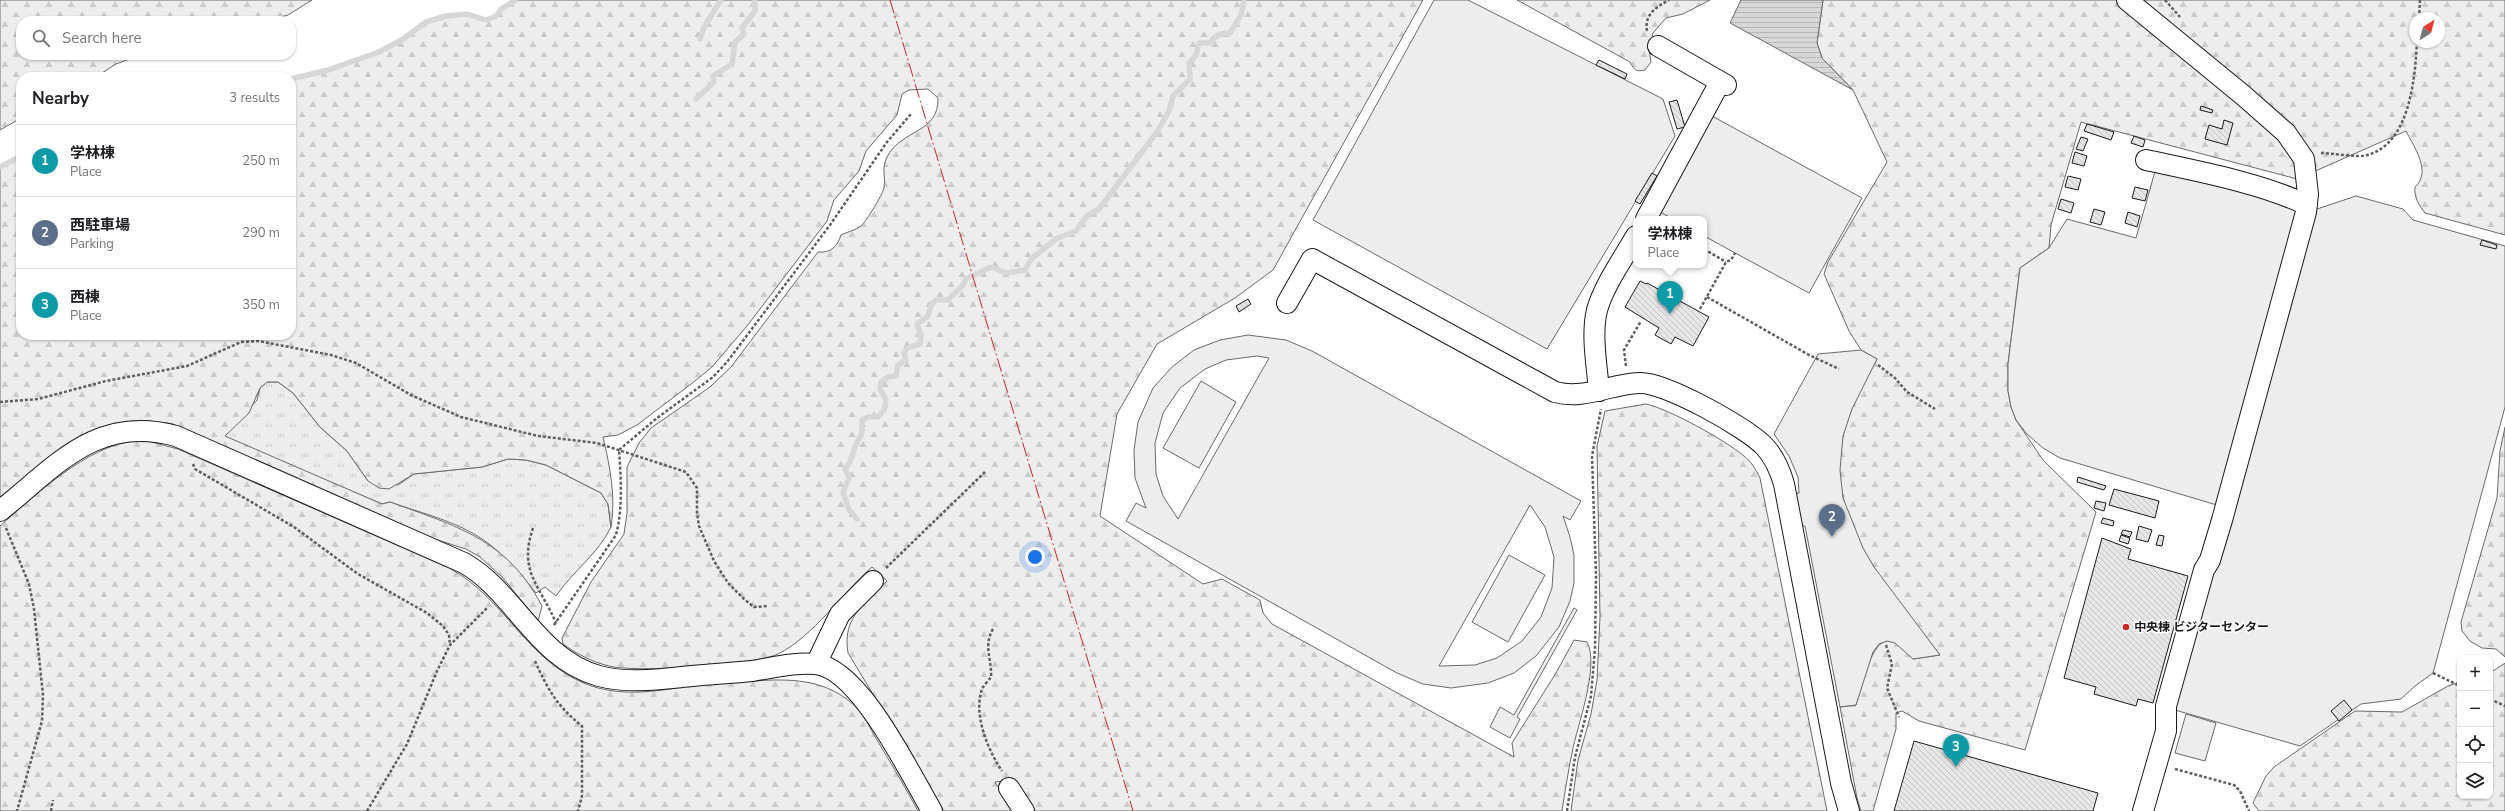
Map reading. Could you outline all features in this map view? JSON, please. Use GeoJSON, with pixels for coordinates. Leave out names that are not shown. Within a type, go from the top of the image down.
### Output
{"type":"FeatureCollection","features":[{"type":"Feature","properties":{"kind":"lane"},"geometry":{"type":"LineString","coordinates":[[2127,0],[2264,113],[2286,133],[2304,159],[2308,205],[2224,512],[2210,560],[2204,570],[2166,706],[2166,731],[2142,811]]}},
{"type":"Feature","properties":{"kind":"lane"},"geometry":{"type":"LineString","coordinates":[[1648,216],[1723,83],[1658,46]]}},
{"type":"Feature","properties":{"kind":"lane"},"geometry":{"type":"LineString","coordinates":[[2146,160],[2220,176],[2292,198],[2308,205]]}},
{"type":"Feature","properties":{"kind":"lane"},"geometry":{"type":"LineString","coordinates":[[1600,404],[1596,331],[1597,311],[1633,242]]}},
{"type":"Feature","properties":{"kind":"lane"},"geometry":{"type":"LineString","coordinates":[[1287,303],[1312,259],[1546,388],[1600,404],[1639,382],[1670,390],[1751,436],[1764,446],[1775,462],[1784,484],[1841,783],[1849,811]]}},
{"type":"Feature","properties":{"kind":"lane"},"geometry":{"type":"LineString","coordinates":[[2,518],[78,449],[101,437],[119,431],[140,430],[176,436],[196,447],[464,562],[489,581],[541,640],[559,656],[581,669],[599,676],[644,680],[816,664],[833,670],[861,695],[932,811]]}},
{"type":"Feature","properties":{"kind":"lane"},"geometry":{"type":"LineString","coordinates":[[816,664],[840,614],[873,581]]}},
{"type":"Feature","properties":{"kind":"lane"},"geometry":{"type":"LineString","coordinates":[[1009,788],[1024,811]]}},
{"type":"Feature","properties":{"kind":"path"},"geometry":{"type":"LineString","coordinates":[[1658,46],[1647,32],[1646,24],[1653,10],[1669,0]]}},
{"type":"Feature","properties":{"kind":"path"},"geometry":{"type":"LineString","coordinates":[[2419,12],[2420,0]]}},
{"type":"Feature","properties":{"kind":"path"},"geometry":{"type":"LineString","coordinates":[[2304,159],[2318,153],[2366,156],[2382,149],[2400,127],[2412,96],[2416,48]]}},
{"type":"Feature","properties":{"kind":"path"},"geometry":{"type":"LineString","coordinates":[[619,450],[657,418],[713,377],[727,362],[830,225],[891,138],[911,114]]}},
{"type":"Feature","properties":{"kind":"path"},"geometry":{"type":"LineString","coordinates":[[1707,251],[1726,262]]}},
{"type":"Feature","properties":{"kind":"path"},"geometry":{"type":"LineString","coordinates":[[1700,309],[1726,262],[1731,260],[1735,253]]}},
{"type":"Feature","properties":{"kind":"path"},"geometry":{"type":"LineString","coordinates":[[1707,297],[1809,355],[1839,369]]}},
{"type":"Feature","properties":{"kind":"path"},"geometry":{"type":"LineString","coordinates":[[1626,363],[1624,350],[1641,321]]}},
{"type":"Feature","properties":{"kind":"path"},"geometry":{"type":"LineString","coordinates":[[0,402],[38,398],[106,381],[187,366],[241,342],[258,341],[331,355],[356,363],[410,395],[461,417],[538,436],[597,443],[677,468],[692,477],[697,488],[696,513],[699,526],[714,561],[728,583],[744,600],[754,607],[768,606]]}},
{"type":"Feature","properties":{"kind":"path"},"geometry":{"type":"LineString","coordinates":[[1878,365],[1895,378],[1908,392],[1935,409]]}},
{"type":"Feature","properties":{"kind":"path"},"geometry":{"type":"LineString","coordinates":[[1567,811],[1575,757],[1590,696],[1595,656],[1596,575],[1592,456],[1600,404]]}},
{"type":"Feature","properties":{"kind":"path"},"geometry":{"type":"LineString","coordinates":[[196,447],[191,461],[195,469],[294,527],[358,574],[427,613],[449,634],[450,645]]}},
{"type":"Feature","properties":{"kind":"path"},"geometry":{"type":"LineString","coordinates":[[578,811],[582,796],[582,726],[557,704],[546,686],[530,648],[541,640],[556,623],[616,535],[619,523],[621,474],[619,450]]}},
{"type":"Feature","properties":{"kind":"path"},"geometry":{"type":"LineString","coordinates":[[873,581],[985,472]]}},
{"type":"Feature","properties":{"kind":"path"},"geometry":{"type":"LineString","coordinates":[[2,518],[29,584],[34,609],[43,695],[42,721],[17,811]]}},
{"type":"Feature","properties":{"kind":"path"},"geometry":{"type":"LineString","coordinates":[[533,528],[527,544],[529,571],[556,623]]}},
{"type":"Feature","properties":{"kind":"path"},"geometry":{"type":"LineString","coordinates":[[367,811],[407,744],[436,671],[450,645],[490,606]]}},
{"type":"Feature","properties":{"kind":"path"},"geometry":{"type":"LineString","coordinates":[[993,629],[988,636],[987,646],[991,676],[982,688],[982,725],[993,758],[1009,788]]}},
{"type":"Feature","properties":{"kind":"path"},"geometry":{"type":"LineString","coordinates":[[1886,645],[1892,664],[1887,688],[1898,717]]}},
{"type":"Feature","properties":{"kind":"path"},"geometry":{"type":"LineString","coordinates":[[2433,673],[2457,685]]}},
{"type":"Feature","properties":{"kind":"path"},"geometry":{"type":"LineString","coordinates":[[2493,700],[2505,706]]}},
{"type":"Feature","properties":{"kind":"path"},"geometry":{"type":"LineString","coordinates":[[2156,763],[2234,785],[2249,811]]}},
{"type":"Feature","properties":{"kind":"path"},"geometry":{"type":"LineString","coordinates":[[51,811],[53,800]]}},
{"type":"Feature","properties":{"kind":"green space"},"geometry":{"type":"Polygon","coordinates":[[[0,0],[312,0],[284,16],[16,16],[16,60],[127,60],[116,64],[104,72],[16,72],[16,121],[0,130],[0,0]]]}},
{"type":"Feature","properties":{"kind":"green space"},"geometry":{"type":"Polygon","coordinates":[[[516,0],[1423,0],[1273,270],[1235,298],[1157,344],[1117,414],[1100,516],[1203,584],[1222,579],[1260,600],[1263,613],[1272,624],[1514,757],[1512,743],[1556,673],[1574,640],[1587,642],[1591,666],[1589,681],[1572,753],[1562,811],[1035,811],[1015,780],[995,782],[1013,811],[944,811],[848,653],[848,630],[852,621],[863,605],[887,581],[872,567],[804,636],[778,654],[765,658],[745,662],[694,667],[643,669],[622,668],[609,666],[591,660],[563,644],[562,638],[591,582],[624,534],[627,513],[627,467],[639,443],[651,428],[710,387],[731,367],[818,252],[830,250],[838,243],[841,235],[857,229],[863,224],[874,208],[883,190],[884,165],[887,157],[893,148],[901,141],[926,125],[937,110],[938,98],[928,89],[909,90],[902,94],[897,115],[866,151],[859,171],[834,200],[827,221],[747,326],[712,367],[637,425],[618,435],[603,437],[613,493],[611,527],[608,504],[601,493],[546,465],[526,460],[508,459],[482,467],[414,474],[389,489],[379,488],[368,481],[347,451],[320,427],[293,393],[278,382],[267,382],[260,388],[249,413],[225,436],[382,504],[390,502],[437,519],[478,538],[496,550],[513,565],[528,583],[542,606],[538,621],[503,578],[480,557],[466,549],[428,537],[173,424],[144,421],[120,423],[98,429],[78,438],[59,450],[0,497],[0,167],[16,159],[16,340],[296,340],[296,78],[328,70],[379,52],[403,39],[426,22],[446,16],[467,14],[486,20],[496,16],[501,9],[516,0]]]}},
{"type":"Feature","properties":{"kind":"green space"},"geometry":{"type":"Polygon","coordinates":[[[1517,0],[1710,0],[1683,14],[1666,18],[1653,33],[1649,49],[1651,62],[1645,70],[1639,71],[1634,69],[1630,62],[1517,0]]]}},
{"type":"Feature","properties":{"kind":"green space"},"geometry":{"type":"Polygon","coordinates":[[[1823,0],[2118,0],[2290,147],[2301,180],[2081,122],[2051,225],[2049,248],[2020,268],[2008,364],[2008,391],[2011,407],[2016,420],[2043,460],[2096,512],[2025,750],[1919,721],[1902,711],[1896,713],[1896,729],[1873,811],[1861,811],[1857,798],[1840,707],[1856,705],[1872,655],[1884,642],[1894,642],[1903,648],[1913,659],[1940,655],[1902,607],[1866,554],[1853,527],[1843,498],[1839,467],[1843,436],[1853,406],[1877,359],[1861,350],[1849,331],[1824,274],[1828,262],[1887,162],[1853,90],[1822,58],[1817,43],[1823,0]]]}},
{"type":"Feature","properties":{"kind":"green space"},"geometry":{"type":"Polygon","coordinates":[[[2133,0],[2505,0],[2505,235],[2425,213],[2415,195],[2415,187],[2420,181],[2422,167],[2417,152],[2406,131],[2313,172],[2133,0]]]}},
{"type":"Feature","properties":{"kind":"green space"},"geometry":{"type":"Polygon","coordinates":[[[267,382],[278,382],[293,393],[320,427],[347,451],[368,481],[398,485],[414,474],[482,467],[508,459],[526,460],[546,465],[601,493],[608,504],[611,527],[599,546],[556,596],[545,587],[536,593],[500,553],[474,534],[464,529],[443,520],[390,502],[382,504],[224,437],[257,400],[260,388],[267,382]]]}},
{"type":"Feature","properties":{"kind":"green space"},"geometry":{"type":"Polygon","coordinates":[[[1646,404],[1682,418],[1735,449],[1747,458],[1760,478],[1827,811],[1571,811],[1578,760],[1591,714],[1597,680],[1600,617],[1597,446],[1605,411],[1646,404]]]}},
{"type":"Feature","properties":{"kind":"green space"},"geometry":{"type":"Polygon","coordinates":[[[2505,427],[2505,657],[2496,649],[2482,648],[2470,641],[2462,631],[2461,622],[2497,498],[2500,451],[2505,427]]]}},
{"type":"Feature","properties":{"kind":"green space"},"geometry":{"type":"Polygon","coordinates":[[[134,441],[148,441],[178,449],[449,568],[468,580],[485,595],[547,660],[565,673],[586,684],[611,691],[624,692],[770,680],[800,681],[828,688],[841,695],[854,705],[861,713],[918,811],[0,811],[0,526],[45,487],[80,462],[98,452],[116,445],[134,441]]]}},
{"type":"Feature","properties":{"kind":"green space"},"geometry":{"type":"Polygon","coordinates":[[[2505,663],[2505,811],[2259,811],[2253,803],[2266,776],[2274,767],[2355,711],[2402,712],[2448,686],[2457,683],[2457,799],[2493,799],[2493,671],[2505,663]]]}},
{"type":"Feature","properties":{"kind":"shaded area"},"geometry":{"type":"Polygon","coordinates":[[[1434,0],[1468,0],[1663,99],[1675,136],[1547,349],[1313,220],[1434,0]]]}},
{"type":"Feature","properties":{"kind":"shaded area"},"geometry":{"type":"Polygon","coordinates":[[[1741,0],[1823,0],[1817,43],[1822,58],[1853,90],[1730,23],[1741,0]]]}},
{"type":"Feature","properties":{"kind":"shaded area"},"geometry":{"type":"Polygon","coordinates":[[[1712,116],[1862,198],[1809,293],[1707,238],[1707,216],[1667,216],[1660,212],[1712,116]]]}},
{"type":"Feature","properties":{"kind":"shaded area"},"geometry":{"type":"Polygon","coordinates":[[[2156,168],[2302,209],[2220,506],[2060,458],[2043,448],[2027,434],[2016,420],[2011,407],[2008,391],[2008,364],[2020,268],[2049,248],[2067,219],[2136,238],[2156,168]]]}},
{"type":"Feature","properties":{"kind":"shaded area"},"geometry":{"type":"Polygon","coordinates":[[[2356,196],[2403,209],[2413,220],[2505,246],[2505,407],[2433,673],[2415,686],[2401,699],[2361,704],[2300,746],[2175,710],[2311,211],[2356,196]]]}},
{"type":"Feature","properties":{"kind":"shaded area"},"geometry":{"type":"Polygon","coordinates":[[[1248,335],[1286,340],[1312,351],[1581,501],[1570,520],[1563,516],[1574,555],[1574,583],[1570,601],[1559,627],[1536,656],[1514,673],[1488,683],[1451,688],[1423,684],[1397,673],[1126,521],[1136,503],[1146,508],[1135,478],[1134,450],[1138,422],[1153,388],[1172,367],[1194,350],[1220,340],[1248,335]],[[1257,356],[1226,360],[1205,369],[1180,388],[1163,413],[1155,443],[1156,474],[1163,496],[1178,519],[1269,358],[1257,356]],[[1530,505],[1439,666],[1475,665],[1497,658],[1522,641],[1541,617],[1552,588],[1554,557],[1545,527],[1530,505]]]}},
{"type":"Feature","properties":{"kind":"shaded area"},"geometry":{"type":"Polygon","coordinates":[[[1861,350],[1877,359],[1852,409],[1843,436],[1840,470],[1843,498],[1863,548],[1874,567],[1940,655],[1913,659],[1895,643],[1887,641],[1879,644],[1873,652],[1856,705],[1840,707],[1805,526],[1802,526],[1796,494],[1799,493],[1798,477],[1789,456],[1774,434],[1818,354],[1861,350]]]}},
{"type":"Feature","properties":{"kind":"shaded area"},"geometry":{"type":"Polygon","coordinates":[[[1201,381],[1236,402],[1199,468],[1163,448],[1201,381]]]}},
{"type":"Feature","properties":{"kind":"shaded area"},"geometry":{"type":"Polygon","coordinates":[[[1509,555],[1545,575],[1508,642],[1472,622],[1509,555]]]}},
{"type":"Feature","properties":{"kind":"shaded area"},"geometry":{"type":"Polygon","coordinates":[[[1574,608],[1577,610],[1517,717],[1520,719],[1510,738],[1490,727],[1500,707],[1514,715],[1574,608]]]}},
{"type":"Feature","properties":{"kind":"shaded area"},"geometry":{"type":"Polygon","coordinates":[[[2186,714],[2216,723],[2205,761],[2175,753],[2186,714]]]}},
{"type":"Feature","properties":{"kind":"building"},"geometry":{"type":"Polygon","coordinates":[[[1599,60],[1627,74],[1625,79],[1596,65],[1599,60]]]}},
{"type":"Feature","properties":{"kind":"building"},"geometry":{"type":"Polygon","coordinates":[[[1677,100],[1685,127],[1677,129],[1669,102],[1677,100]]]}},
{"type":"Feature","properties":{"kind":"building"},"geometry":{"type":"Polygon","coordinates":[[[2201,106],[2213,110],[2212,113],[2200,110],[2201,106]]]}},
{"type":"Feature","properties":{"kind":"building"},"geometry":{"type":"Polygon","coordinates":[[[2224,120],[2233,123],[2227,145],[2205,139],[2209,125],[2222,129],[2224,120]]]}},
{"type":"Feature","properties":{"kind":"building"},"geometry":{"type":"Polygon","coordinates":[[[2087,124],[2114,132],[2111,140],[2084,131],[2087,124]]]}},
{"type":"Feature","properties":{"kind":"building"},"geometry":{"type":"Polygon","coordinates":[[[2134,136],[2145,140],[2143,147],[2131,143],[2134,136]]]}},
{"type":"Feature","properties":{"kind":"building"},"geometry":{"type":"Polygon","coordinates":[[[2081,137],[2088,139],[2083,151],[2076,149],[2081,137]]]}},
{"type":"Feature","properties":{"kind":"building"},"geometry":{"type":"Polygon","coordinates":[[[2075,152],[2087,156],[2084,166],[2072,163],[2075,152]]]}},
{"type":"Feature","properties":{"kind":"building"},"geometry":{"type":"Polygon","coordinates":[[[1652,173],[1657,176],[1640,204],[1635,201],[1652,173]]]}},
{"type":"Feature","properties":{"kind":"building"},"geometry":{"type":"Polygon","coordinates":[[[2068,176],[2081,179],[2078,190],[2065,187],[2068,176]]]}},
{"type":"Feature","properties":{"kind":"building"},"geometry":{"type":"Polygon","coordinates":[[[2135,187],[2148,190],[2145,201],[2132,198],[2135,187]]]}},
{"type":"Feature","properties":{"kind":"building"},"geometry":{"type":"Polygon","coordinates":[[[2061,199],[2074,203],[2071,213],[2058,209],[2061,199]]]}},
{"type":"Feature","properties":{"kind":"building"},"geometry":{"type":"Polygon","coordinates":[[[2094,209],[2105,212],[2101,225],[2090,222],[2094,209]]]}},
{"type":"Feature","properties":{"kind":"building"},"geometry":{"type":"Polygon","coordinates":[[[2128,212],[2140,216],[2137,227],[2125,223],[2128,212]]]}},
{"type":"Feature","properties":{"kind":"building"},"geometry":{"type":"Polygon","coordinates":[[[2482,240],[2497,245],[2496,249],[2480,245],[2482,240]]]}},
{"type":"Feature","properties":{"kind":"building"},"geometry":{"type":"Polygon","coordinates":[[[1640,281],[1646,284],[1647,283],[1709,317],[1693,346],[1675,337],[1671,344],[1655,335],[1659,328],[1625,307],[1640,281]]]}},
{"type":"Feature","properties":{"kind":"building"},"geometry":{"type":"Polygon","coordinates":[[[1248,299],[1251,304],[1239,312],[1236,306],[1248,299]]]}},
{"type":"Feature","properties":{"kind":"building"},"geometry":{"type":"Polygon","coordinates":[[[2078,477],[2106,486],[2104,490],[2077,482],[2078,477]]]}},
{"type":"Feature","properties":{"kind":"building"},"geometry":{"type":"Polygon","coordinates":[[[2114,489],[2159,501],[2155,518],[2109,505],[2114,489]]]}},
{"type":"Feature","properties":{"kind":"building"},"geometry":{"type":"Polygon","coordinates":[[[2096,501],[2106,503],[2104,511],[2094,508],[2096,501]]]}},
{"type":"Feature","properties":{"kind":"building"},"geometry":{"type":"Polygon","coordinates":[[[2103,518],[2114,521],[2113,526],[2101,523],[2103,518]]]}},
{"type":"Feature","properties":{"kind":"building"},"geometry":{"type":"Polygon","coordinates":[[[2139,526],[2152,530],[2148,542],[2136,539],[2139,526]]]}},
{"type":"Feature","properties":{"kind":"building"},"geometry":{"type":"Polygon","coordinates":[[[2123,530],[2132,532],[2130,537],[2121,534],[2123,530]]]}},
{"type":"Feature","properties":{"kind":"building"},"geometry":{"type":"Polygon","coordinates":[[[2121,535],[2130,538],[2128,544],[2119,541],[2121,535]]]}},
{"type":"Feature","properties":{"kind":"building"},"geometry":{"type":"Polygon","coordinates":[[[2159,535],[2164,536],[2162,546],[2156,545],[2159,535]]]}},
{"type":"Feature","properties":{"kind":"building","name":"中央棟 ビジターセンター"},"geometry":{"type":"Polygon","coordinates":[[[2102,538],[2131,549],[2128,559],[2188,576],[2153,703],[2138,699],[2136,706],[2094,694],[2096,687],[2064,678],[2102,538]]]}},
{"type":"Feature","properties":{"kind":"building"},"geometry":{"type":"Polygon","coordinates":[[[2344,700],[2352,710],[2339,721],[2331,711],[2344,700]]]}},
{"type":"Feature","properties":{"kind":"building"},"geometry":{"type":"Polygon","coordinates":[[[1914,741],[2098,793],[2093,811],[1894,811],[1914,741]]]}},
{"type":"Feature","properties":{"kind":"waterway"},"geometry":{"type":"LineString","coordinates":[[296,78],[328,70],[379,52],[403,39],[426,22],[446,16],[467,14],[486,20],[496,16],[501,9],[516,0]]}},
{"type":"Feature","properties":{"kind":"waterway"},"geometry":{"type":"LineString","coordinates":[[700,39],[704,27],[721,0]]}},
{"type":"Feature","properties":{"kind":"waterway"},"geometry":{"type":"LineString","coordinates":[[696,99],[714,82],[713,76],[732,64],[735,42],[744,34],[742,28],[755,11],[755,0]]}},
{"type":"Feature","properties":{"kind":"waterway"},"geometry":{"type":"LineString","coordinates":[[857,519],[849,510],[843,492],[849,478],[845,469],[851,461],[855,447],[861,435],[862,420],[868,417],[878,417],[884,410],[886,400],[880,389],[881,382],[888,377],[896,376],[898,365],[906,360],[904,353],[907,348],[920,344],[921,335],[917,324],[928,316],[931,305],[936,300],[948,300],[963,285],[966,279],[991,267],[1007,273],[1025,270],[1031,259],[1056,239],[1076,231],[1087,216],[1099,209],[1157,132],[1169,111],[1173,96],[1190,79],[1189,63],[1196,55],[1199,43],[1210,43],[1218,35],[1230,33],[1241,15],[1244,0]]}},
{"type":"Feature","properties":{"kind":"waterway"},"geometry":{"type":"LineString","coordinates":[[0,167],[16,159]]}},
{"type":"Feature","properties":{"kind":"power"},"geometry":{"type":"LineString","coordinates":[[890,0],[1133,811]]}},
{"type":"Feature","properties":{"kind":"place","name":"学林棟"},"geometry":{"type":"Point","coordinates":[1670,314]}},
{"type":"Feature","properties":{"kind":"place","name":"西駐車場"},"geometry":{"type":"Point","coordinates":[1832,537]}},
{"type":"Feature","properties":{"kind":"place","name":"中央棟 ビジターセンター"},"geometry":{"type":"Point","coordinates":[2126,627]}},
{"type":"Feature","properties":{"kind":"place","name":"西棟"},"geometry":{"type":"Point","coordinates":[1956,767]}}]}
